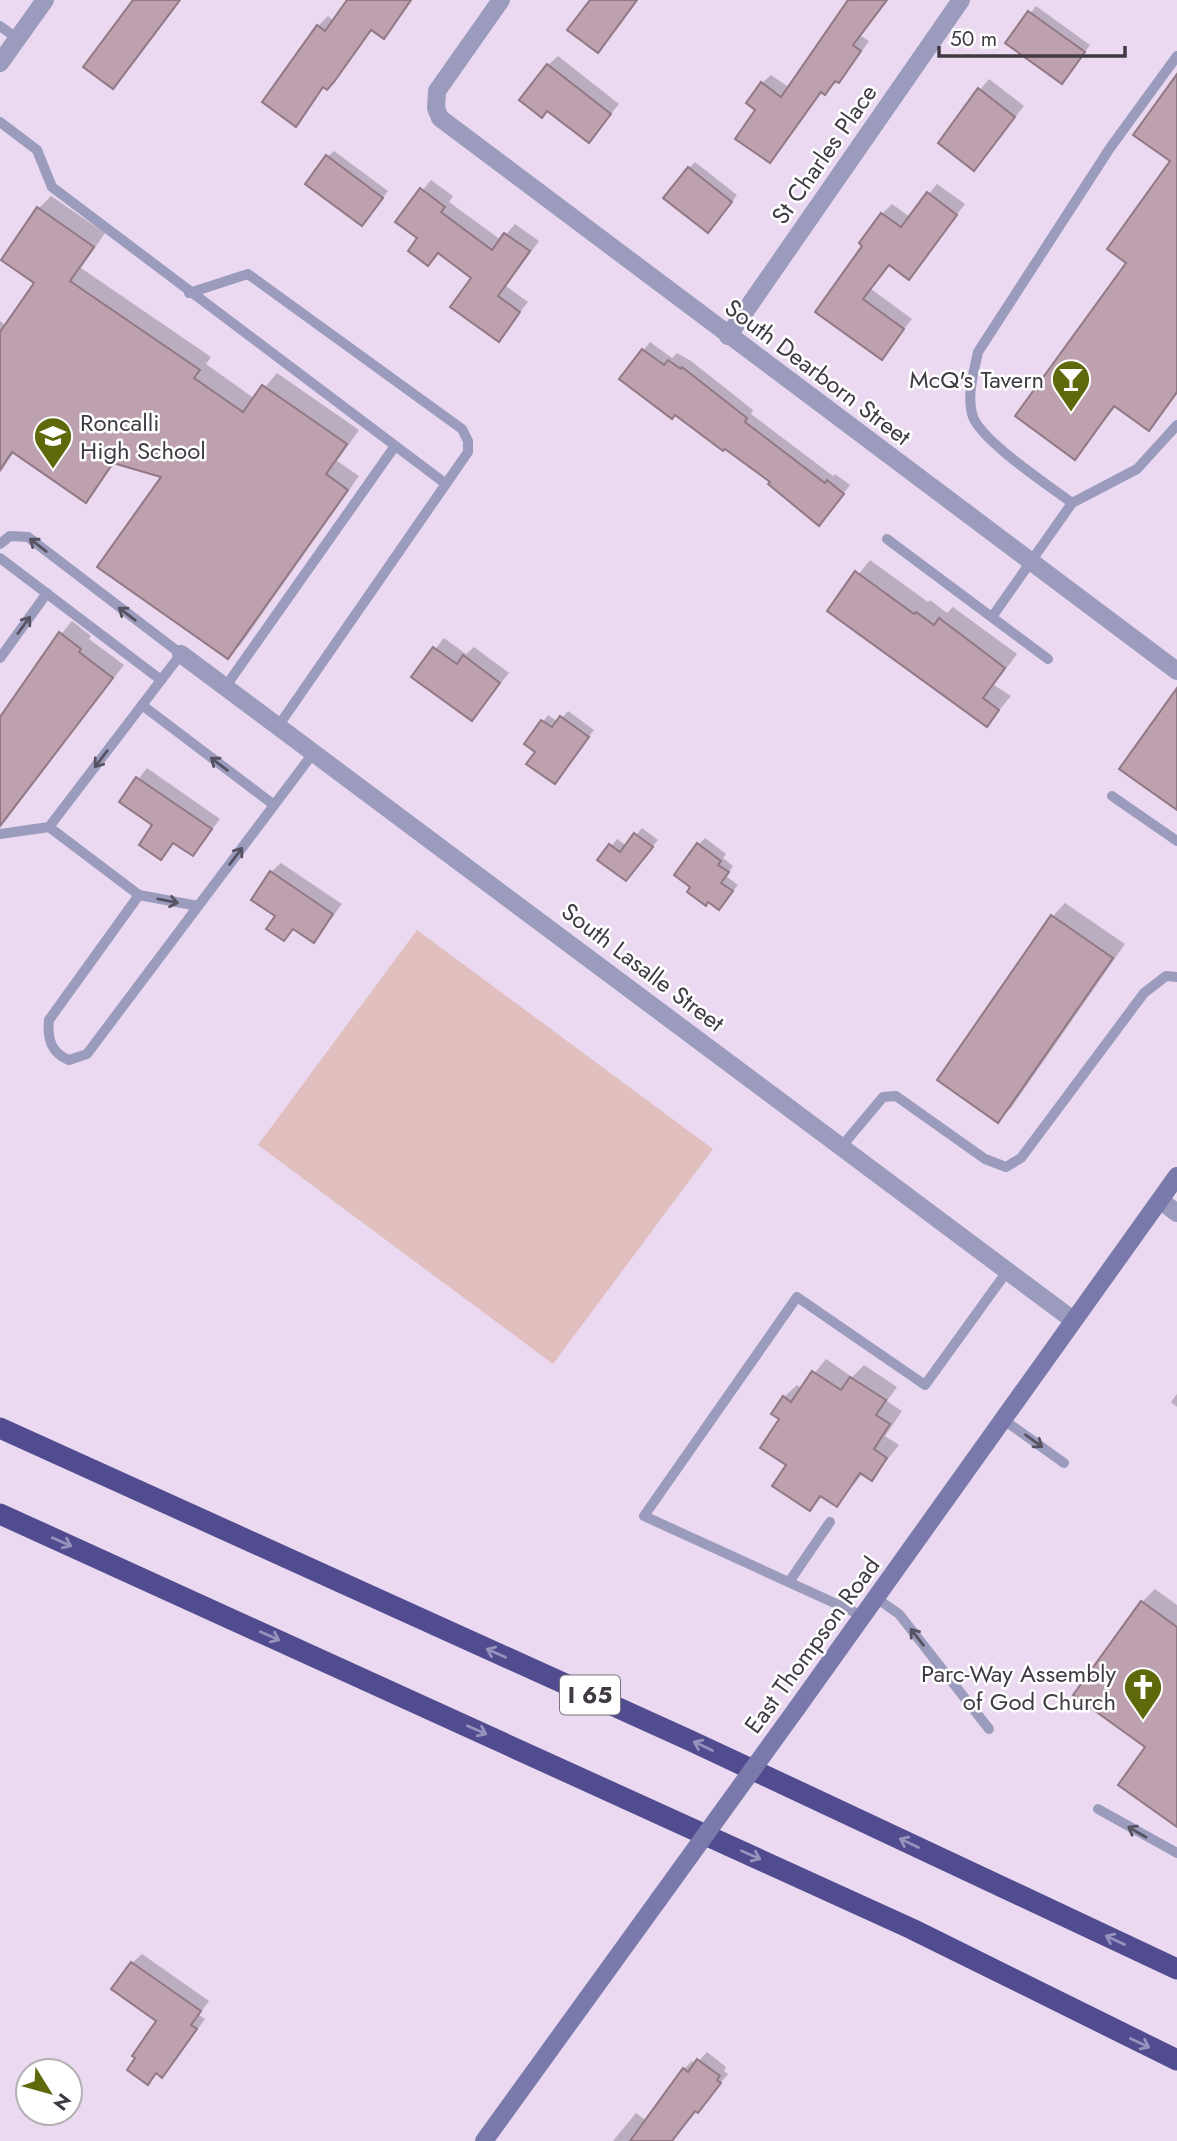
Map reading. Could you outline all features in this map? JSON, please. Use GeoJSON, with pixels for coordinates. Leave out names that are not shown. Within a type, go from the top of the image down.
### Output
{"type":"FeatureCollection","features":[{"type":"Feature","properties":{"kind":"highway","name":"I 65"},"geometry":{"type":"LineString","coordinates":[[0,1428],[689,1740],[1177,1969]]}},
{"type":"Feature","properties":{"kind":"highway"},"geometry":{"type":"LineString","coordinates":[[0,1514],[912,1928],[1177,2060]]}},
{"type":"Feature","properties":{"kind":"main road","name":"East Thompson Road"},"geometry":{"type":"LineString","coordinates":[[484,2141],[1177,1176]]}},
{"type":"Feature","properties":{"kind":"street"},"geometry":{"type":"LineString","coordinates":[[0,63],[45,0]]}},
{"type":"Feature","properties":{"kind":"street","name":"South Dearborn Street"},"geometry":{"type":"LineString","coordinates":[[501,0],[438,91],[436,108],[440,118],[1177,671]]}},
{"type":"Feature","properties":{"kind":"street","name":"St Charles Place"},"geometry":{"type":"LineString","coordinates":[[728,336],[961,0]]}},
{"type":"Feature","properties":{"kind":"street","name":"South Lasalle Street"},"geometry":{"type":"LineString","coordinates":[[181,654],[1073,1320]]}},
{"type":"Feature","properties":{"kind":"street"},"geometry":{"type":"LineString","coordinates":[[1160,1200],[1177,1213]]}},
{"type":"Feature","properties":{"kind":"lane"},"geometry":{"type":"LineString","coordinates":[[0,26],[18,39]]}},
{"type":"Feature","properties":{"kind":"lane"},"geometry":{"type":"LineString","coordinates":[[1072,503],[989,439],[973,417],[970,388],[978,352],[1110,148],[1177,56]]}},
{"type":"Feature","properties":{"kind":"lane"},"geometry":{"type":"LineString","coordinates":[[0,121],[37,150],[52,187],[189,293],[446,484]]}},
{"type":"Feature","properties":{"kind":"lane"},"geometry":{"type":"LineString","coordinates":[[189,293],[248,274],[462,429],[468,441],[468,452],[279,725]]}},
{"type":"Feature","properties":{"kind":"lane"},"geometry":{"type":"LineString","coordinates":[[992,617],[1072,503],[1137,469],[1177,425]]}},
{"type":"Feature","properties":{"kind":"lane"},"geometry":{"type":"LineString","coordinates":[[226,686],[395,446]]}},
{"type":"Feature","properties":{"kind":"lane"},"geometry":{"type":"LineString","coordinates":[[0,544],[10,536],[28,537],[181,654],[49,827],[0,834]]}},
{"type":"Feature","properties":{"kind":"lane"},"geometry":{"type":"LineString","coordinates":[[887,539],[1048,659]]}},
{"type":"Feature","properties":{"kind":"lane"},"geometry":{"type":"LineString","coordinates":[[0,558],[162,680]]}},
{"type":"Feature","properties":{"kind":"lane"},"geometry":{"type":"LineString","coordinates":[[0,657],[47,593]]}},
{"type":"Feature","properties":{"kind":"lane"},"geometry":{"type":"LineString","coordinates":[[142,705],[274,805]]}},
{"type":"Feature","properties":{"kind":"lane"},"geometry":{"type":"LineString","coordinates":[[139,895],[48,1020],[47,1035],[51,1046],[62,1057],[69,1060],[87,1054],[314,751]]}},
{"type":"Feature","properties":{"kind":"lane"},"geometry":{"type":"LineString","coordinates":[[1112,796],[1177,841]]}},
{"type":"Feature","properties":{"kind":"lane"},"geometry":{"type":"LineString","coordinates":[[49,827],[139,895],[198,906]]}},
{"type":"Feature","properties":{"kind":"lane"},"geometry":{"type":"LineString","coordinates":[[842,1146],[883,1097],[897,1096],[985,1159],[1006,1167],[1021,1158],[1144,993],[1166,976],[1177,977]]}},
{"type":"Feature","properties":{"kind":"lane"},"geometry":{"type":"LineString","coordinates":[[863,1616],[644,1516],[797,1297],[925,1385],[1008,1270]]}},
{"type":"Feature","properties":{"kind":"lane"},"geometry":{"type":"LineString","coordinates":[[1004,1420],[1064,1463]]}},
{"type":"Feature","properties":{"kind":"lane"},"geometry":{"type":"LineString","coordinates":[[789,1582],[830,1522]]}},
{"type":"Feature","properties":{"kind":"lane"},"geometry":{"type":"LineString","coordinates":[[876,1598],[899,1614],[989,1729]]}},
{"type":"Feature","properties":{"kind":"lane"},"geometry":{"type":"LineString","coordinates":[[1098,1809],[1177,1853]]}},
{"type":"Feature","properties":{"kind":"shaded area"},"geometry":{"type":"Polygon","coordinates":[[[417,930],[713,1149],[553,1364],[258,1145],[417,930]]]}},
{"type":"Feature","properties":{"kind":"building"},"geometry":{"type":"Polygon","coordinates":[[[133,0],[180,0],[113,89],[83,67],[133,0]]]}},
{"type":"Feature","properties":{"kind":"building"},"geometry":{"type":"Polygon","coordinates":[[[347,0],[411,0],[384,39],[371,30],[334,82],[327,90],[323,87],[296,127],[262,102],[317,25],[325,31],[347,0]]]}},
{"type":"Feature","properties":{"kind":"building"},"geometry":{"type":"Polygon","coordinates":[[[590,0],[637,0],[598,53],[567,30],[590,0]]]}},
{"type":"Feature","properties":{"kind":"building"},"geometry":{"type":"Polygon","coordinates":[[[848,0],[887,0],[853,45],[861,51],[839,83],[835,81],[825,95],[821,92],[770,163],[735,139],[755,110],[746,103],[761,82],[781,97],[848,0]]]}},
{"type":"Feature","properties":{"kind":"building"},"geometry":{"type":"Polygon","coordinates":[[[1028,11],[1085,52],[1062,84],[1005,43],[1028,11]]]}},
{"type":"Feature","properties":{"kind":"building"},"geometry":{"type":"Polygon","coordinates":[[[547,64],[611,114],[589,143],[547,111],[542,118],[519,100],[547,64]]]}},
{"type":"Feature","properties":{"kind":"building"},"geometry":{"type":"Polygon","coordinates":[[[1177,74],[1177,392],[1149,431],[1114,406],[1075,460],[1015,416],[1126,263],[1107,249],[1170,161],[1133,135],[1177,74]]]}},
{"type":"Feature","properties":{"kind":"building"},"geometry":{"type":"Polygon","coordinates":[[[978,88],[1015,117],[974,171],[938,143],[978,88]]]}},
{"type":"Feature","properties":{"kind":"building"},"geometry":{"type":"Polygon","coordinates":[[[326,155],[383,198],[362,226],[305,184],[326,155]]]}},
{"type":"Feature","properties":{"kind":"building"},"geometry":{"type":"Polygon","coordinates":[[[688,167],[732,202],[708,233],[663,198],[688,167]]]}},
{"type":"Feature","properties":{"kind":"building"},"geometry":{"type":"Polygon","coordinates":[[[420,188],[445,207],[441,212],[492,250],[504,233],[530,251],[498,296],[520,312],[499,342],[450,307],[471,278],[438,253],[428,266],[408,251],[417,238],[395,222],[420,188]]]}},
{"type":"Feature","properties":{"kind":"building"},"geometry":{"type":"Polygon","coordinates":[[[927,192],[957,215],[909,280],[889,265],[863,299],[904,329],[882,360],[815,312],[862,246],[859,243],[881,213],[901,227],[927,192]]]}},
{"type":"Feature","properties":{"kind":"building"},"geometry":{"type":"Polygon","coordinates":[[[37,207],[94,247],[70,281],[200,370],[194,378],[243,412],[262,385],[347,444],[326,474],[348,490],[228,659],[97,567],[161,477],[113,463],[86,503],[12,452],[0,470],[0,332],[34,283],[1,260],[37,207]]]}},
{"type":"Feature","properties":{"kind":"building"},"geometry":{"type":"Polygon","coordinates":[[[642,349],[664,365],[668,360],[681,369],[682,367],[747,418],[745,422],[825,483],[827,480],[844,494],[819,526],[768,484],[770,482],[675,415],[672,419],[619,379],[642,349]]]}},
{"type":"Feature","properties":{"kind":"building"},"geometry":{"type":"Polygon","coordinates":[[[855,571],[914,614],[916,612],[934,625],[939,618],[1005,668],[983,698],[999,710],[987,727],[827,611],[855,571]]]}},
{"type":"Feature","properties":{"kind":"building"},"geometry":{"type":"Polygon","coordinates":[[[59,632],[81,649],[79,652],[113,678],[0,826],[0,717],[59,632]]]}},
{"type":"Feature","properties":{"kind":"building"},"geometry":{"type":"Polygon","coordinates":[[[433,647],[457,664],[463,655],[500,683],[472,721],[411,677],[433,647]]]}},
{"type":"Feature","properties":{"kind":"building"},"geometry":{"type":"Polygon","coordinates":[[[1177,688],[1177,810],[1119,769],[1177,688]]]}},
{"type":"Feature","properties":{"kind":"building"},"geometry":{"type":"Polygon","coordinates":[[[560,716],[589,737],[555,784],[526,764],[535,752],[524,744],[541,720],[552,727],[560,716]]]}},
{"type":"Feature","properties":{"kind":"building"},"geometry":{"type":"Polygon","coordinates":[[[136,777],[212,829],[193,856],[173,843],[161,860],[139,845],[152,825],[119,802],[136,777]]]}},
{"type":"Feature","properties":{"kind":"building"},"geometry":{"type":"Polygon","coordinates":[[[634,833],[653,847],[626,881],[597,860],[609,844],[620,852],[634,833]]]}},
{"type":"Feature","properties":{"kind":"building"},"geometry":{"type":"Polygon","coordinates":[[[697,843],[721,861],[718,865],[729,872],[721,883],[733,891],[719,910],[708,902],[706,906],[687,892],[690,887],[674,875],[697,843]]]}},
{"type":"Feature","properties":{"kind":"building"},"geometry":{"type":"Polygon","coordinates":[[[270,871],[333,914],[314,943],[293,929],[284,941],[266,929],[275,916],[251,900],[270,871]]]}},
{"type":"Feature","properties":{"kind":"building"},"geometry":{"type":"Polygon","coordinates":[[[1051,915],[1113,958],[998,1123],[937,1080],[1051,915]]]}},
{"type":"Feature","properties":{"kind":"building"},"geometry":{"type":"Polygon","coordinates":[[[812,1371],[841,1390],[850,1377],[886,1400],[876,1415],[890,1424],[874,1449],[887,1458],[872,1481],[860,1473],[837,1507],[820,1496],[810,1511],[772,1486],[786,1465],[760,1448],[779,1419],[771,1414],[783,1396],[791,1402],[812,1371]]]}},
{"type":"Feature","properties":{"kind":"building","name":"Parc-Way Assembly of God Church"},"geometry":{"type":"Polygon","coordinates":[[[1141,1601],[1177,1627],[1177,1827],[1118,1785],[1145,1747],[1073,1695],[1141,1601]]]}},
{"type":"Feature","properties":{"kind":"building"},"geometry":{"type":"Polygon","coordinates":[[[131,1962],[201,2011],[191,2025],[197,2029],[162,2078],[156,2073],[148,2085],[127,2070],[135,2058],[132,2056],[156,2021],[111,1989],[131,1962]]]}},
{"type":"Feature","properties":{"kind":"building"},"geometry":{"type":"Polygon","coordinates":[[[697,2059],[720,2076],[717,2080],[721,2083],[698,2113],[695,2111],[672,2141],[630,2141],[683,2068],[688,2072],[697,2059]]]}},
{"type":"Feature","properties":{"kind":"place","name":"McQ's Tavern"},"geometry":{"type":"Point","coordinates":[1071,413]}},
{"type":"Feature","properties":{"kind":"place","name":"Roncalli High School"},"geometry":{"type":"Point","coordinates":[53,470]}},
{"type":"Feature","properties":{"kind":"place","name":"Parc-Way Assembly of God Church"},"geometry":{"type":"Point","coordinates":[1143,1721]}}]}
